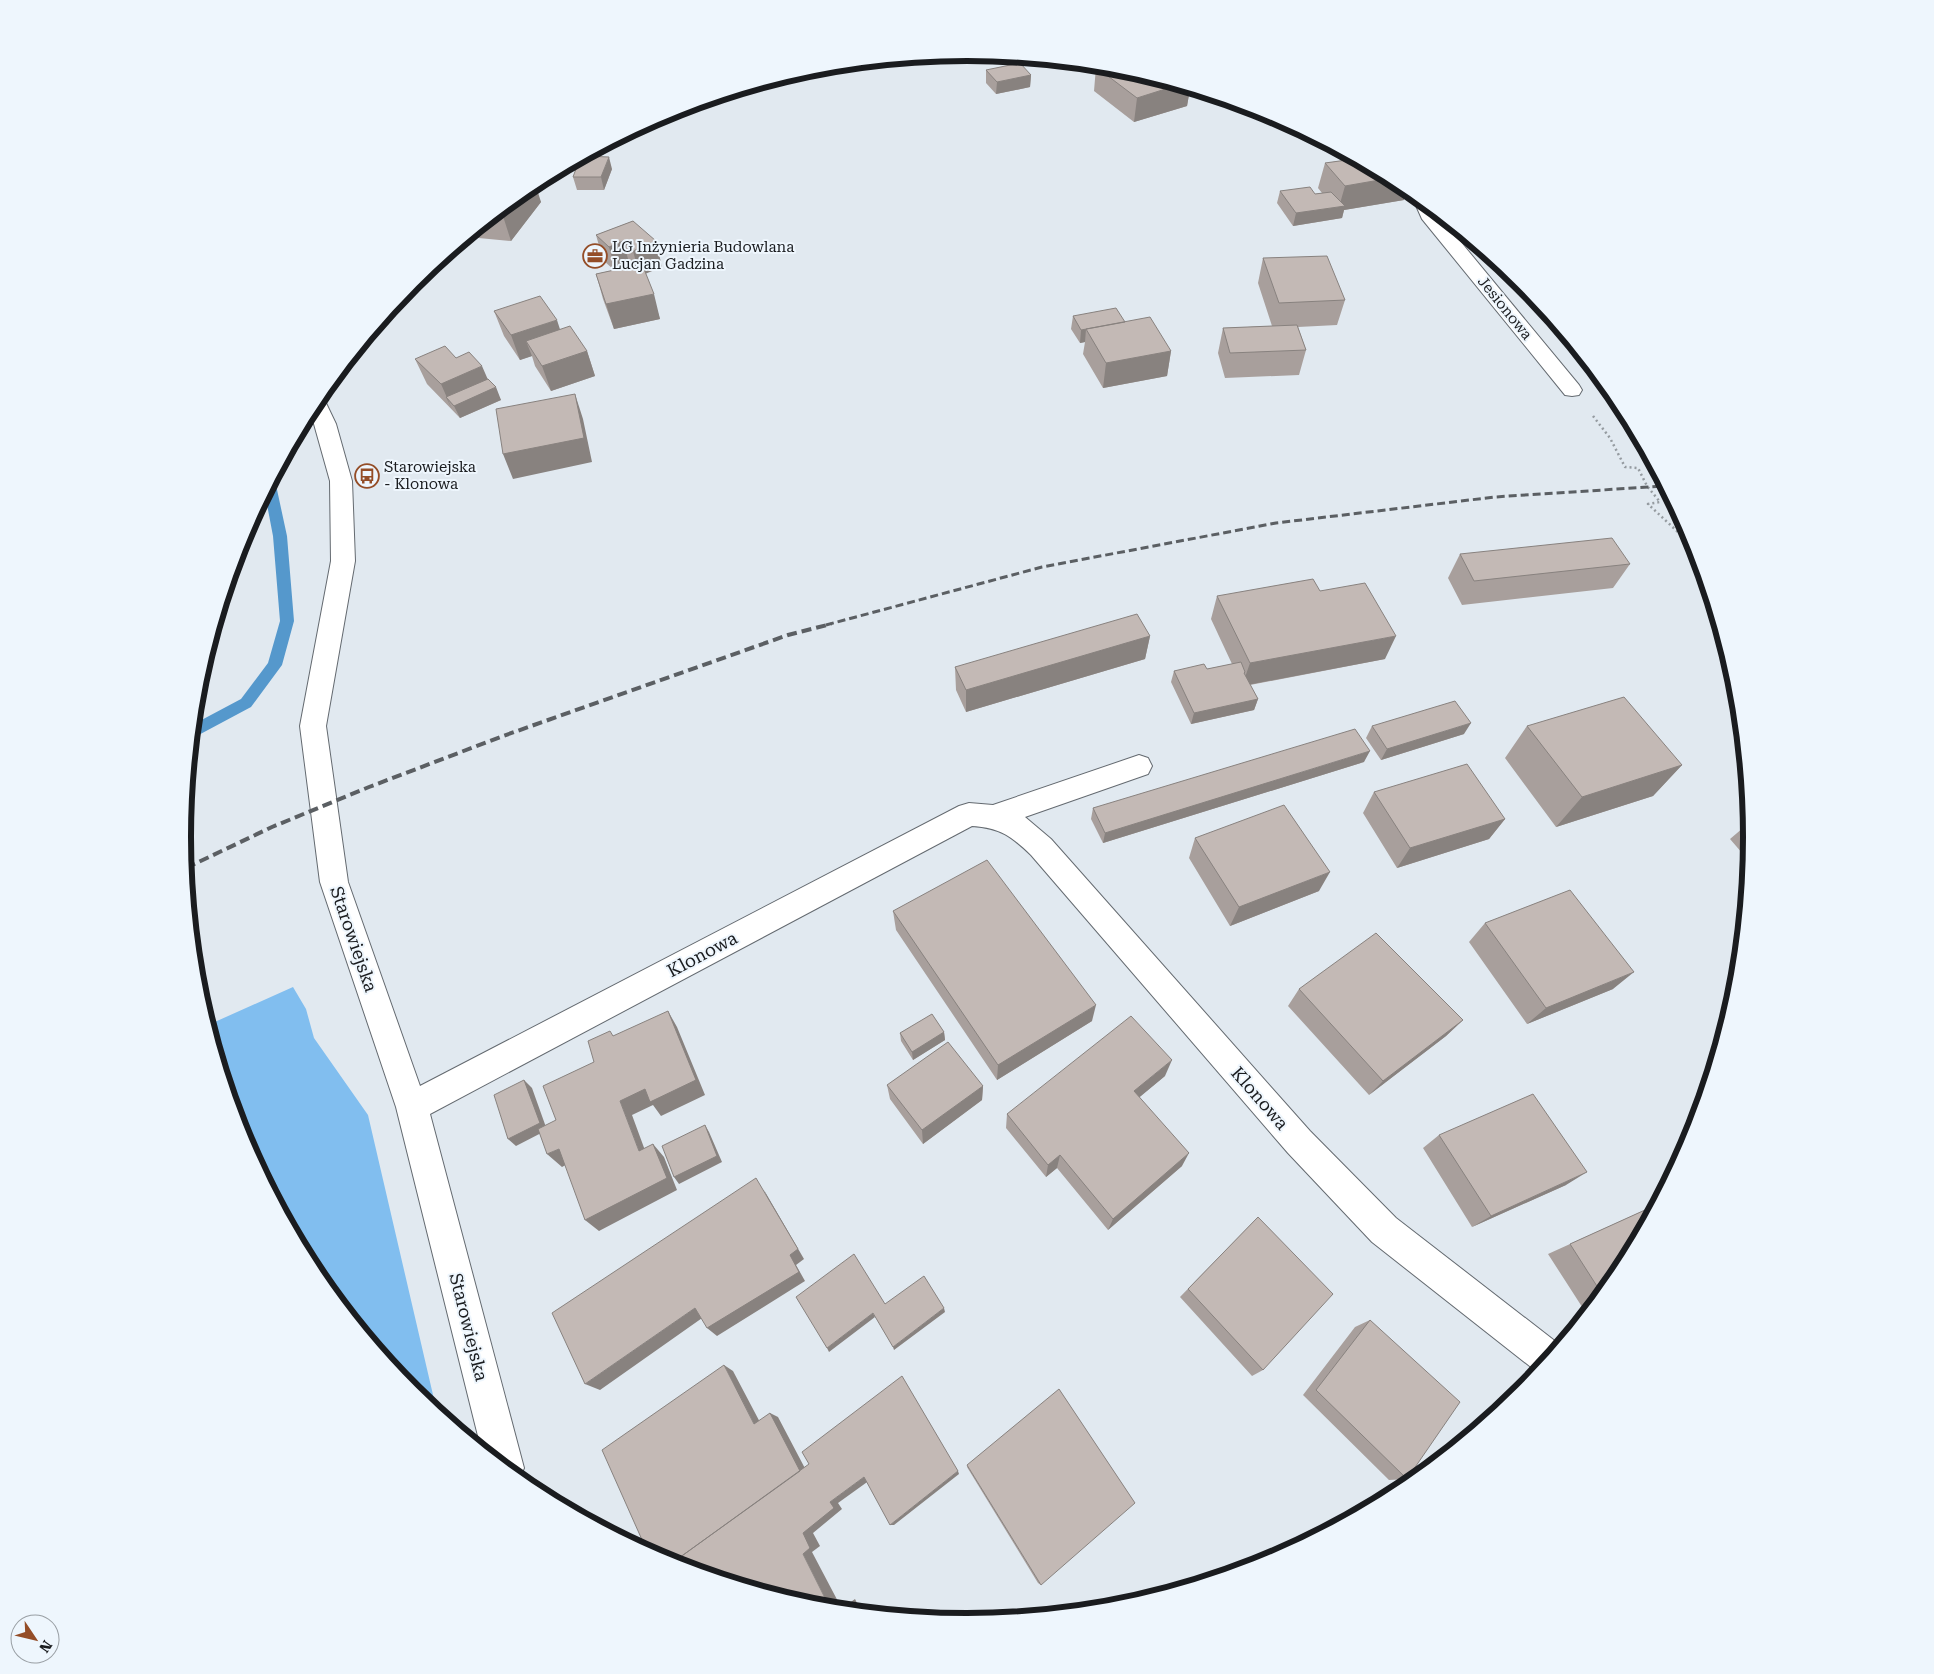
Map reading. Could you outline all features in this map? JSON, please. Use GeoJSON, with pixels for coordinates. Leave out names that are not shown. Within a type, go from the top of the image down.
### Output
{"type":"FeatureCollection","features":[{"type":"Feature","properties":{"kind":"street","name":"Jesionowa"},"geometry":{"type":"LineString","coordinates":[[1427,214],[1572,390]]}},
{"type":"Feature","properties":{"kind":"street","name":"Starowiejska"},"geometry":{"type":"LineString","coordinates":[[319,411],[325,424],[341,481],[342,561],[313,726],[332,873],[412,1107],[502,1457]]}},
{"type":"Feature","properties":{"kind":"street","name":"Klonowa"},"geometry":{"type":"LineString","coordinates":[[995,816],[1139,766]]}},
{"type":"Feature","properties":{"kind":"street","name":"Klonowa"},"geometry":{"type":"LineString","coordinates":[[412,1107],[969,814],[995,816],[1019,826],[1041,848],[1298,1142],[1384,1230],[1544,1354]]}},
{"type":"Feature","properties":{"kind":"path"},"geometry":{"type":"LineString","coordinates":[[1572,390],[1610,438],[1625,467],[1638,468],[1647,486],[1660,502],[1648,504],[1682,536]]}},
{"type":"Feature","properties":{"kind":"shaded area"},"geometry":{"type":"Polygon","coordinates":[[[293,987],[306,1009],[314,1038],[368,1115],[434,1401],[418,1386],[352,1309],[322,1268],[295,1225],[271,1180],[250,1134],[232,1086],[214,1022],[293,987]]]}},
{"type":"Feature","properties":{"kind":"building"},"geometry":{"type":"Polygon","coordinates":[[[1020,63],[1031,75],[997,82],[986,70],[1020,63]]]}},
{"type":"Feature","properties":{"kind":"building"},"geometry":{"type":"Polygon","coordinates":[[[1105,74],[1168,88],[1137,98],[1105,74]]]}},
{"type":"Feature","properties":{"kind":"building"},"geometry":{"type":"Polygon","coordinates":[[[595,156],[609,157],[601,177],[573,177],[579,165],[595,156]]]}},
{"type":"Feature","properties":{"kind":"building"},"geometry":{"type":"Polygon","coordinates":[[[1346,160],[1379,180],[1345,186],[1325,163],[1346,160]]]}},
{"type":"Feature","properties":{"kind":"building"},"geometry":{"type":"Polygon","coordinates":[[[1310,187],[1315,194],[1331,192],[1345,206],[1296,213],[1280,191],[1310,187]]]}},
{"type":"Feature","properties":{"kind":"building"},"geometry":{"type":"Polygon","coordinates":[[[633,221],[656,241],[633,251],[623,241],[609,247],[596,235],[633,221]]]}},
{"type":"Feature","properties":{"kind":"building"},"geometry":{"type":"Polygon","coordinates":[[[1327,256],[1345,300],[1279,303],[1263,258],[1327,256]]]}},
{"type":"Feature","properties":{"kind":"building"},"geometry":{"type":"Polygon","coordinates":[[[642,264],[654,294],[606,304],[596,274],[642,264]]]}},
{"type":"Feature","properties":{"kind":"building"},"geometry":{"type":"Polygon","coordinates":[[[540,296],[557,320],[511,335],[494,311],[540,296]]]}},
{"type":"Feature","properties":{"kind":"building"},"geometry":{"type":"Polygon","coordinates":[[[1116,308],[1125,322],[1081,330],[1073,316],[1116,308]]]}},
{"type":"Feature","properties":{"kind":"building"},"geometry":{"type":"Polygon","coordinates":[[[1150,317],[1171,351],[1106,363],[1086,329],[1150,317]]]}},
{"type":"Feature","properties":{"kind":"building"},"geometry":{"type":"Polygon","coordinates":[[[1297,325],[1306,350],[1230,353],[1223,328],[1297,325]]]}},
{"type":"Feature","properties":{"kind":"building"},"geometry":{"type":"Polygon","coordinates":[[[570,326],[587,351],[542,366],[526,341],[570,326]]]}},
{"type":"Feature","properties":{"kind":"building"},"geometry":{"type":"Polygon","coordinates":[[[445,346],[456,358],[469,352],[482,366],[441,384],[415,359],[445,346]]]}},
{"type":"Feature","properties":{"kind":"building"},"geometry":{"type":"Polygon","coordinates":[[[488,379],[496,387],[454,406],[446,397],[488,379]]]}},
{"type":"Feature","properties":{"kind":"building"},"geometry":{"type":"Polygon","coordinates":[[[575,394],[584,438],[503,454],[496,409],[575,394]]]}},
{"type":"Feature","properties":{"kind":"building"},"geometry":{"type":"Polygon","coordinates":[[[1612,538],[1630,564],[1474,581],[1460,554],[1612,538]]]}},
{"type":"Feature","properties":{"kind":"building"},"geometry":{"type":"Polygon","coordinates":[[[1313,579],[1320,591],[1365,583],[1396,636],[1250,663],[1217,596],[1313,579]]]}},
{"type":"Feature","properties":{"kind":"building"},"geometry":{"type":"Polygon","coordinates":[[[1137,614],[1150,636],[966,690],[955,667],[1137,614]]]}},
{"type":"Feature","properties":{"kind":"building"},"geometry":{"type":"Polygon","coordinates":[[[1241,662],[1244,673],[1258,699],[1194,713],[1174,671],[1204,664],[1207,669],[1241,662]]]}},
{"type":"Feature","properties":{"kind":"building"},"geometry":{"type":"Polygon","coordinates":[[[1624,697],[1682,765],[1582,797],[1527,726],[1624,697]]]}},
{"type":"Feature","properties":{"kind":"building"},"geometry":{"type":"Polygon","coordinates":[[[1455,701],[1471,723],[1387,749],[1372,726],[1455,701]]]}},
{"type":"Feature","properties":{"kind":"building"},"geometry":{"type":"Polygon","coordinates":[[[1355,729],[1370,751],[1105,833],[1093,808],[1355,729]]]}},
{"type":"Feature","properties":{"kind":"building"},"geometry":{"type":"Polygon","coordinates":[[[1467,764],[1505,819],[1410,848],[1374,792],[1467,764]]]}},
{"type":"Feature","properties":{"kind":"building"},"geometry":{"type":"Polygon","coordinates":[[[1284,805],[1330,872],[1239,907],[1195,838],[1284,805]]]}},
{"type":"Feature","properties":{"kind":"building"},"geometry":{"type":"Polygon","coordinates":[[[987,860],[1096,1005],[998,1065],[893,911],[987,860]]]}},
{"type":"Feature","properties":{"kind":"building"},"geometry":{"type":"Polygon","coordinates":[[[1570,890],[1634,972],[1546,1008],[1485,923],[1570,890]]]}},
{"type":"Feature","properties":{"kind":"building"},"geometry":{"type":"Polygon","coordinates":[[[1376,933],[1463,1020],[1383,1081],[1299,989],[1376,933]]]}},
{"type":"Feature","properties":{"kind":"building"},"geometry":{"type":"Polygon","coordinates":[[[668,1011],[696,1080],[650,1102],[645,1089],[620,1101],[639,1151],[653,1144],[667,1178],[585,1220],[559,1149],[547,1154],[538,1129],[556,1120],[543,1086],[594,1062],[588,1041],[610,1031],[613,1036],[668,1011]]]}},
{"type":"Feature","properties":{"kind":"building"},"geometry":{"type":"Polygon","coordinates":[[[932,1014],[944,1032],[912,1052],[900,1033],[932,1014]]]}},
{"type":"Feature","properties":{"kind":"building"},"geometry":{"type":"Polygon","coordinates":[[[1131,1016],[1172,1060],[1134,1091],[1189,1153],[1113,1219],[1060,1155],[1048,1165],[1007,1114],[1131,1016]]]}},
{"type":"Feature","properties":{"kind":"building"},"geometry":{"type":"Polygon","coordinates":[[[948,1042],[983,1086],[922,1130],[887,1085],[948,1042]]]}},
{"type":"Feature","properties":{"kind":"building"},"geometry":{"type":"Polygon","coordinates":[[[524,1080],[540,1123],[508,1139],[494,1095],[524,1080]]]}},
{"type":"Feature","properties":{"kind":"building"},"geometry":{"type":"Polygon","coordinates":[[[1533,1094],[1587,1172],[1491,1216],[1439,1135],[1533,1094]]]}},
{"type":"Feature","properties":{"kind":"building"},"geometry":{"type":"Polygon","coordinates":[[[705,1125],[717,1156],[674,1177],[662,1146],[705,1125]]]}},
{"type":"Feature","properties":{"kind":"building"},"geometry":{"type":"Polygon","coordinates":[[[756,1178],[798,1249],[790,1255],[799,1272],[707,1328],[695,1308],[585,1384],[552,1313],[756,1178]]]}},
{"type":"Feature","properties":{"kind":"building"},"geometry":{"type":"Polygon","coordinates":[[[1648,1209],[1612,1268],[1598,1287],[1570,1244],[1648,1209]]]}},
{"type":"Feature","properties":{"kind":"building"},"geometry":{"type":"Polygon","coordinates":[[[1258,1217],[1333,1294],[1263,1370],[1188,1289],[1258,1217]]]}},
{"type":"Feature","properties":{"kind":"building"},"geometry":{"type":"Polygon","coordinates":[[[854,1254],[885,1304],[924,1276],[944,1308],[893,1347],[873,1313],[827,1348],[796,1297],[854,1254]]]}},
{"type":"Feature","properties":{"kind":"building"},"geometry":{"type":"Polygon","coordinates":[[[1370,1320],[1460,1402],[1412,1472],[1405,1477],[1316,1390],[1370,1320]]]}},
{"type":"Feature","properties":{"kind":"building"},"geometry":{"type":"Polygon","coordinates":[[[724,1365],[754,1424],[770,1413],[800,1471],[680,1558],[643,1542],[602,1450],[724,1365]]]}},
{"type":"Feature","properties":{"kind":"building"},"geometry":{"type":"Polygon","coordinates":[[[902,1376],[958,1471],[890,1525],[864,1477],[830,1502],[834,1508],[803,1533],[810,1548],[803,1554],[826,1600],[766,1586],[718,1572],[680,1558],[809,1464],[802,1452],[902,1376]]]}},
{"type":"Feature","properties":{"kind":"building"},"geometry":{"type":"Polygon","coordinates":[[[1059,1389],[1135,1503],[1041,1585],[967,1465],[1059,1389]]]}},
{"type":"Feature","properties":{"kind":"waterway"},"geometry":{"type":"LineString","coordinates":[[199,729],[246,703],[275,665],[287,621],[280,536],[272,493]]}},
{"type":"Feature","properties":{"kind":"railway"},"geometry":{"type":"LineString","coordinates":[[826,625],[1042,567],[1276,523],[1495,497],[1659,486]]}},
{"type":"Feature","properties":{"kind":"railway"},"geometry":{"type":"LineString","coordinates":[[192,865],[272,827],[369,787],[503,736],[788,635],[831,624]]}},
{"type":"Feature","properties":{"kind":"place","name":"LG Inżynieria Budowlana Lucjan Gadzina"},"geometry":{"type":"Point","coordinates":[595,256]}},
{"type":"Feature","properties":{"kind":"place","name":"Starowiejska - Klonowa"},"geometry":{"type":"Point","coordinates":[367,476]}}]}
